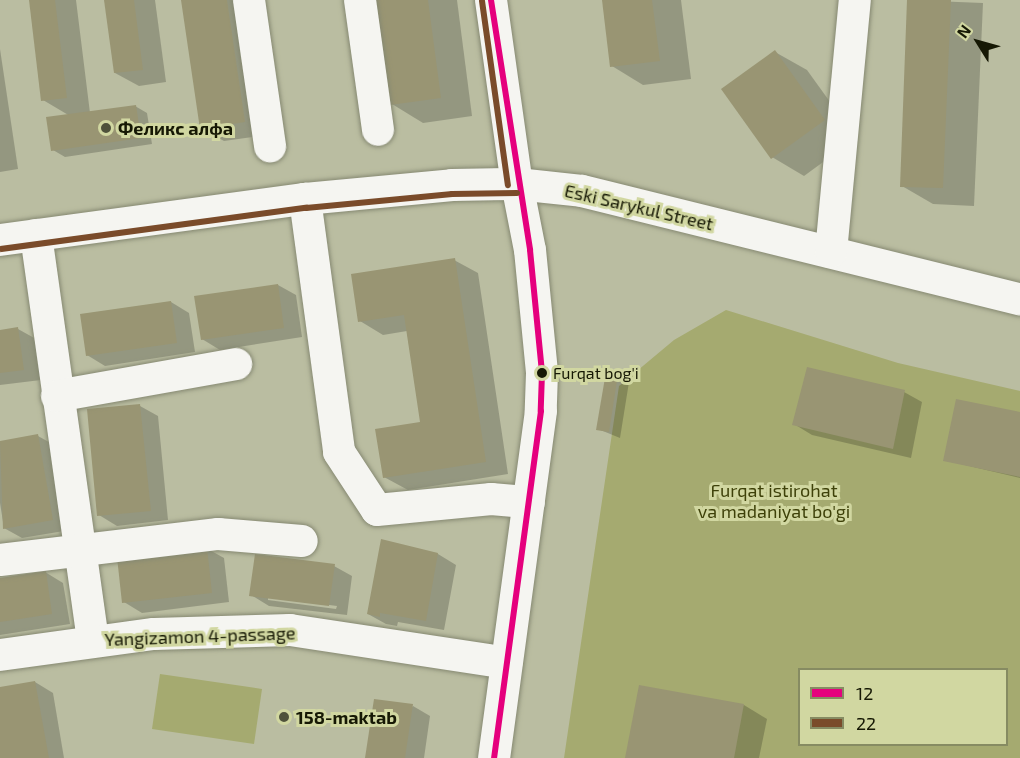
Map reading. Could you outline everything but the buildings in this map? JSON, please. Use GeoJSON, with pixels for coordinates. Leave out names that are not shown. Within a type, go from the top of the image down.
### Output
{"type":"FeatureCollection","features":[{"type":"Feature","properties":{"kind":"street"},"geometry":{"type":"LineString","coordinates":[[249,0],[270,146]]}},
{"type":"Feature","properties":{"kind":"street"},"geometry":{"type":"LineString","coordinates":[[360,0],[378,130]]}},
{"type":"Feature","properties":{"kind":"street"},"geometry":{"type":"LineString","coordinates":[[491,0],[516,184],[542,337],[541,411],[494,758]]}},
{"type":"Feature","properties":{"kind":"street"},"geometry":{"type":"LineString","coordinates":[[831,252],[855,0]]}},
{"type":"Feature","properties":{"kind":"street","name":"Eski Sarykul Street"},"geometry":{"type":"LineString","coordinates":[[0,240],[304,199],[452,185],[516,184],[582,191],[1020,299]]}},
{"type":"Feature","properties":{"kind":"street"},"geometry":{"type":"LineString","coordinates":[[304,199],[339,452],[377,510],[492,499],[529,502]]}},
{"type":"Feature","properties":{"kind":"street"},"geometry":{"type":"LineString","coordinates":[[36,235],[93,640]]}},
{"type":"Feature","properties":{"kind":"street"},"geometry":{"type":"LineString","coordinates":[[57,396],[236,364]]}},
{"type":"Feature","properties":{"kind":"street"},"geometry":{"type":"LineString","coordinates":[[0,561],[218,534],[302,541]]}},
{"type":"Feature","properties":{"kind":"street","name":"Yangizamon 4-passage"},"geometry":{"type":"LineString","coordinates":[[0,655],[93,640],[154,634],[290,630],[507,663]]}},
{"type":"Feature","properties":{"kind":"green space","name":"Furqat istirohat va madaniyat bo'gi"},"geometry":{"type":"Polygon","coordinates":[[[726,310],[898,363],[1020,391],[1020,758],[564,758],[619,386],[674,340],[726,310]]]}},
{"type":"Feature","properties":{"kind":"green space"},"geometry":{"type":"Polygon","coordinates":[[[160,674],[262,689],[254,744],[152,729],[160,674]]]}},
{"type":"Feature","properties":{"kind":"transit line","name":"12"},"geometry":{"type":"LineString","coordinates":[[491,0],[530,250],[542,373],[541,411],[494,758]]}},
{"type":"Feature","properties":{"kind":"transit line","name":"22"},"geometry":{"type":"LineString","coordinates":[[482,1],[508,185]]}},
{"type":"Feature","properties":{"kind":"transit line","name":"22"},"geometry":{"type":"LineString","coordinates":[[1,249],[306,208],[452,194],[517,193]]}},
{"type":"Feature","properties":{"kind":"place","name":"Феликс алфа"},"geometry":{"type":"Point","coordinates":[106,128]}},
{"type":"Feature","properties":{"kind":"place","name":"Furqat bog'i"},"geometry":{"type":"Point","coordinates":[542,373]}},
{"type":"Feature","properties":{"kind":"place","name":"158-maktab"},"geometry":{"type":"Point","coordinates":[284,717]}}]}
